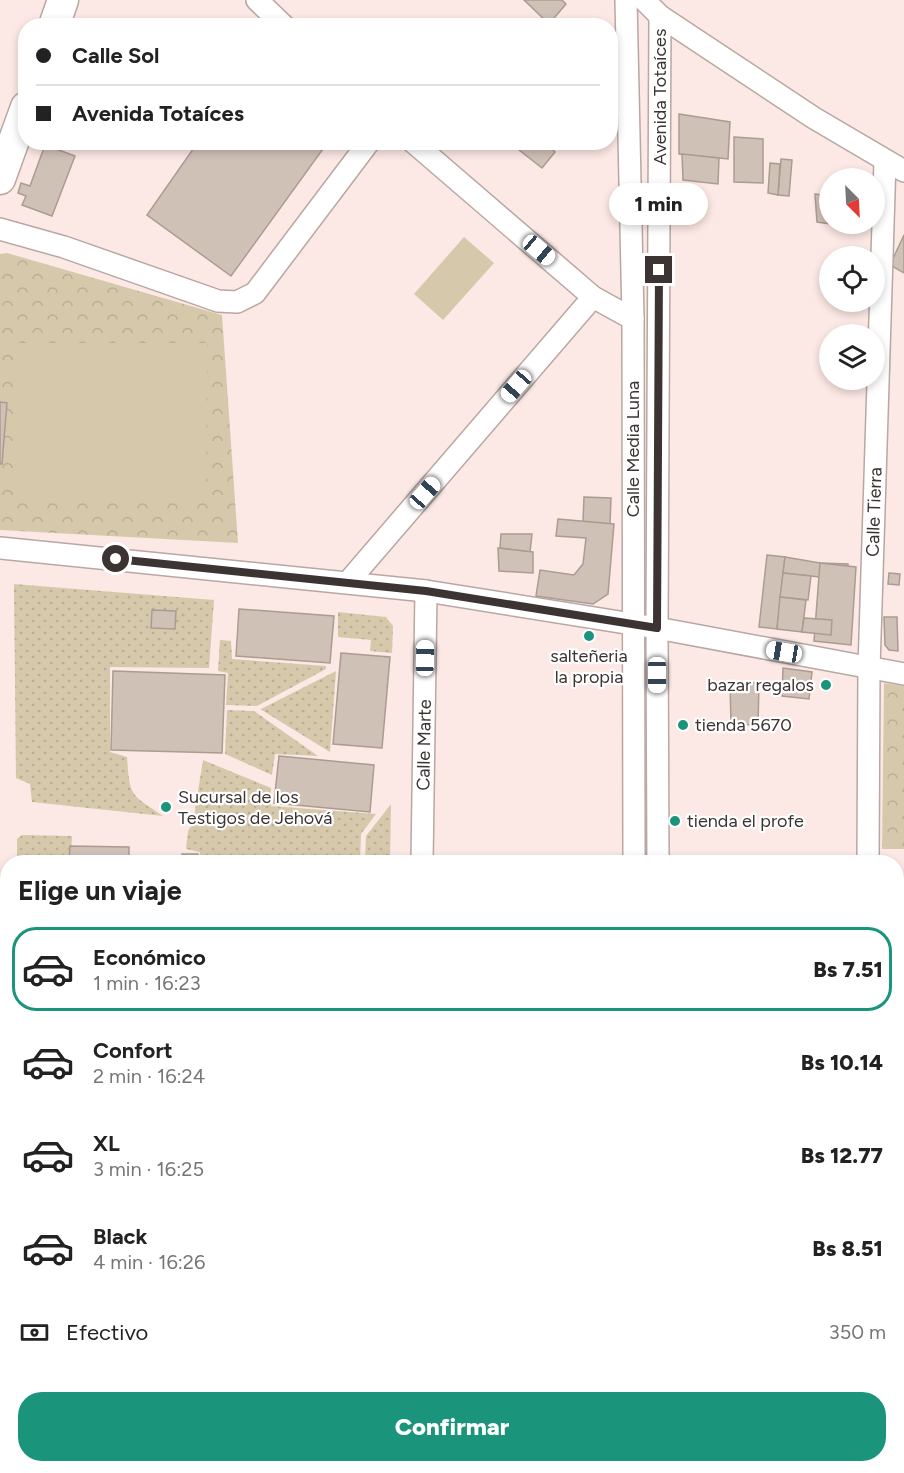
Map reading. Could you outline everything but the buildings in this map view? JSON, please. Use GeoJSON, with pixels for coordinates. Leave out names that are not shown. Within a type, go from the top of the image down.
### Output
{"type":"FeatureCollection","features":[{"type":"Feature","properties":{"kind":"main road"},"geometry":{"type":"LineString","coordinates":[[57,18],[63,0]]}},
{"type":"Feature","properties":{"kind":"main road"},"geometry":{"type":"LineString","coordinates":[[0,178],[18,128]]}},
{"type":"Feature","properties":{"kind":"street"},"geometry":{"type":"LineString","coordinates":[[257,0],[276,18]]}},
{"type":"Feature","properties":{"kind":"street","name":"Calle Media Luna"},"geometry":{"type":"LineString","coordinates":[[626,0],[633,319],[634,855]]}},
{"type":"Feature","properties":{"kind":"street"},"geometry":{"type":"LineString","coordinates":[[644,0],[660,16],[814,118],[904,171]]}},
{"type":"Feature","properties":{"kind":"street","name":"Avenida Totaíces"},"geometry":{"type":"LineString","coordinates":[[658,855],[660,16]]}},
{"type":"Feature","properties":{"kind":"street"},"geometry":{"type":"LineString","coordinates":[[0,229],[64,247],[218,301],[237,302],[255,293],[363,150]]}},
{"type":"Feature","properties":{"kind":"street"},"geometry":{"type":"LineString","coordinates":[[422,150],[593,297],[633,319]]}},
{"type":"Feature","properties":{"kind":"street","name":"Calle Tierra"},"geometry":{"type":"LineString","coordinates":[[868,855],[869,668],[885,161]]}},
{"type":"Feature","properties":{"kind":"street"},"geometry":{"type":"LineString","coordinates":[[348,582],[593,297]]}},
{"type":"Feature","properties":{"kind":"street"},"geometry":{"type":"LineString","coordinates":[[0,548],[426,591],[657,628],[904,674]]}},
{"type":"Feature","properties":{"kind":"street","name":"Calle Marte"},"geometry":{"type":"LineString","coordinates":[[422,855],[426,591]]}},
{"type":"Feature","properties":{"kind":"green space"},"geometry":{"type":"Polygon","coordinates":[[[464,237],[494,263],[443,320],[414,294],[464,237]]]}},
{"type":"Feature","properties":{"kind":"green space"},"geometry":{"type":"Polygon","coordinates":[[[7,253],[222,315],[238,543],[0,530],[0,254],[7,253]]]}},
{"type":"Feature","properties":{"kind":"green space"},"geometry":{"type":"Polygon","coordinates":[[[16,343],[207,343],[206,495],[15,495],[16,343]]]}},
{"type":"Feature","properties":{"kind":"green space"},"geometry":{"type":"Polygon","coordinates":[[[14,584],[214,600],[209,668],[110,667],[110,752],[127,757],[129,780],[134,793],[163,816],[32,802],[30,784],[16,778],[14,584]]]}},
{"type":"Feature","properties":{"kind":"green space"},"geometry":{"type":"Polygon","coordinates":[[[338,612],[386,617],[393,626],[392,653],[370,651],[371,640],[338,637],[338,612]]]}},
{"type":"Feature","properties":{"kind":"green space"},"geometry":{"type":"Polygon","coordinates":[[[220,640],[231,641],[232,659],[326,666],[326,669],[257,706],[226,705],[228,673],[218,671],[220,640]]]}},
{"type":"Feature","properties":{"kind":"green space"},"geometry":{"type":"Polygon","coordinates":[[[336,671],[330,752],[260,709],[261,709],[336,671]]]}},
{"type":"Feature","properties":{"kind":"green space"},"geometry":{"type":"Polygon","coordinates":[[[884,683],[904,686],[904,849],[882,849],[884,683]]]}},
{"type":"Feature","properties":{"kind":"green space"},"geometry":{"type":"Polygon","coordinates":[[[227,710],[254,711],[318,756],[275,754],[272,775],[225,754],[227,710]]]}},
{"type":"Feature","properties":{"kind":"green space"},"geometry":{"type":"Polygon","coordinates":[[[203,760],[271,788],[271,806],[376,814],[361,834],[360,855],[200,855],[200,852],[186,849],[188,831],[193,823],[203,760]]]}},
{"type":"Feature","properties":{"kind":"green space"},"geometry":{"type":"Polygon","coordinates":[[[391,804],[390,855],[365,855],[366,836],[391,804]]]}},
{"type":"Feature","properties":{"kind":"green space"},"geometry":{"type":"Polygon","coordinates":[[[22,835],[72,836],[71,855],[17,855],[17,839],[22,835]]]}},
{"type":"Feature","properties":{"kind":"place","name":"salteñeria la propia"},"geometry":{"type":"Point","coordinates":[589,636]}},
{"type":"Feature","properties":{"kind":"place","name":"bazar regalos"},"geometry":{"type":"Point","coordinates":[826,685]}},
{"type":"Feature","properties":{"kind":"place","name":"tienda 5670"},"geometry":{"type":"Point","coordinates":[683,725]}},
{"type":"Feature","properties":{"kind":"place","name":"Sucursal de los Testigos de Jehová"},"geometry":{"type":"Point","coordinates":[166,807]}},
{"type":"Feature","properties":{"kind":"place","name":"tienda el profe"},"geometry":{"type":"Point","coordinates":[675,821]}},
{"type":"Feature","properties":{"kind":"route"},"geometry":{"type":"LineString","coordinates":[[116,559],[426,591],[657,628],[659,270]]}}]}
